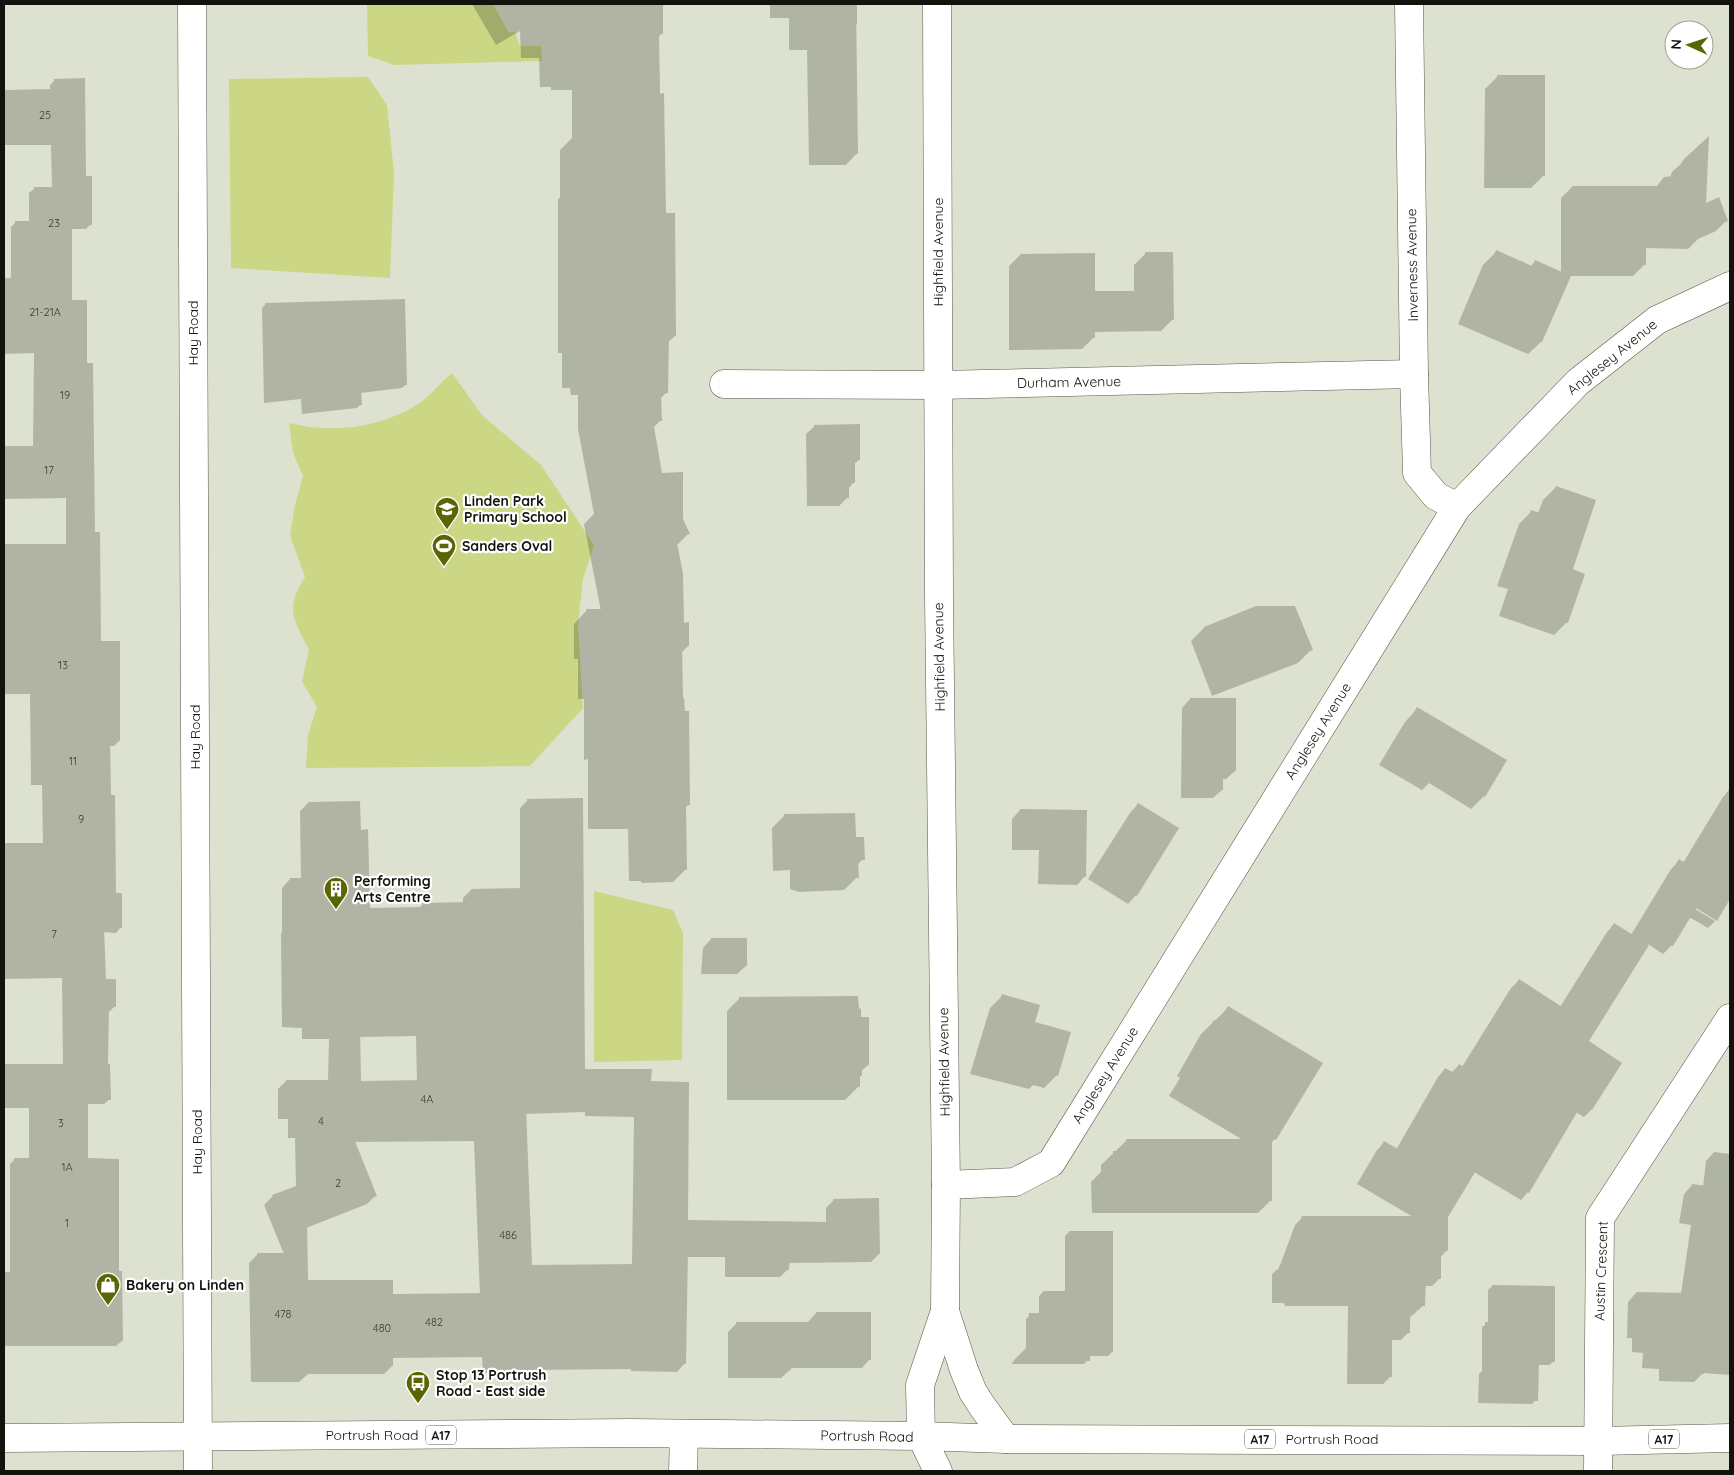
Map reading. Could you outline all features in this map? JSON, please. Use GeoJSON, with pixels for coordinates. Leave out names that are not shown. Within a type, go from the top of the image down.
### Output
{"type":"FeatureCollection","features":[{"type":"Feature","properties":{"kind":"main road","name":"Hay Road"},"geometry":{"type":"LineString","coordinates":[[192,4],[198,1471]]}},
{"type":"Feature","properties":{"kind":"main road","name":"Highfield Avenue"},"geometry":{"type":"LineString","coordinates":[[936,4],[939,598],[946,1185],[945,1311],[920,1385],[921,1436],[938,1471]]}},
{"type":"Feature","properties":{"kind":"main road","name":"Inverness Avenue"},"geometry":{"type":"LineString","coordinates":[[1409,4],[1417,473],[1436,496],[1457,507]]}},
{"type":"Feature","properties":{"kind":"main road","name":"Anglesey Avenue"},"geometry":{"type":"LineString","coordinates":[[946,1185],[1015,1182],[1051,1163],[1457,507],[1578,382],[1657,320],[1730,286]]}},
{"type":"Feature","properties":{"kind":"main road","name":"Durham Avenue"},"geometry":{"type":"LineString","coordinates":[[724,384],[939,385],[1414,374]]}},
{"type":"Feature","properties":{"kind":"main road","name":"Austin Crescent"},"geometry":{"type":"LineString","coordinates":[[1598,1471],[1600,1218],[1720,1049],[1730,1018]]}},
{"type":"Feature","properties":{"kind":"main road","name":"Highfield Avenue"},"geometry":{"type":"LineString","coordinates":[[945,1311],[973,1392],[1006,1439]]}},
{"type":"Feature","properties":{"kind":"main road","name":"Portrush Road"},"geometry":{"type":"LineString","coordinates":[[4,1438],[198,1435],[684,1434],[921,1436],[1006,1439],[1599,1441],[1730,1438]]}},
{"type":"Feature","properties":{"kind":"main road"},"geometry":{"type":"LineString","coordinates":[[683,1471],[684,1434]]}},
{"type":"Feature","properties":{"kind":"green space"},"geometry":{"type":"Polygon","coordinates":[[[367,4],[493,4],[509,32],[515,32],[520,46],[541,46],[542,61],[394,65],[368,56],[367,4]]]}},
{"type":"Feature","properties":{"kind":"green space"},"geometry":{"type":"Polygon","coordinates":[[[368,77],[387,105],[394,173],[390,278],[231,268],[229,79],[368,77]]]}},
{"type":"Feature","properties":{"kind":"green space","name":"Sanders Oval"},"geometry":{"type":"Polygon","coordinates":[[[452,373],[482,415],[541,465],[594,545],[583,579],[578,623],[583,708],[530,766],[306,768],[308,735],[317,707],[302,681],[309,650],[295,621],[293,606],[295,597],[305,577],[290,535],[295,505],[303,476],[293,453],[289,423],[321,428],[354,427],[370,424],[401,413],[420,403],[452,373]]]}},
{"type":"Feature","properties":{"kind":"green space"},"geometry":{"type":"Polygon","coordinates":[[[594,891],[673,910],[683,933],[682,1060],[594,1062],[594,891]]]}},
{"type":"Feature","properties":{"kind":"building"},"geometry":{"type":"Polygon","coordinates":[[[493,4],[663,4],[663,34],[659,34],[660,94],[664,93],[666,213],[675,213],[676,336],[669,336],[668,393],[661,393],[662,421],[653,421],[662,473],[683,472],[683,519],[690,534],[676,537],[683,574],[684,623],[689,622],[689,646],[682,646],[683,698],[685,711],[689,711],[690,805],[686,805],[687,870],[641,869],[640,816],[601,817],[601,747],[597,747],[596,686],[591,687],[591,647],[586,646],[586,609],[616,609],[597,510],[609,508],[590,416],[590,382],[583,382],[583,375],[575,375],[575,340],[571,340],[570,185],[573,183],[572,136],[584,136],[584,78],[564,78],[564,75],[552,74],[551,46],[534,46],[533,20],[509,33],[493,4]]]}},
{"type":"Feature","properties":{"kind":"building"},"geometry":{"type":"Polygon","coordinates":[[[800,4],[856,4],[858,154],[819,154],[817,39],[800,39],[800,4]]]}},
{"type":"Feature","properties":{"kind":"building"},"geometry":{"type":"Polygon","coordinates":[[[1497,75],[1545,75],[1545,176],[1497,176],[1497,75]]]}},
{"type":"Feature","properties":{"kind":"building"},"geometry":{"type":"Polygon","coordinates":[[[85,78],[86,176],[92,176],[92,225],[72,224],[72,300],[87,300],[87,363],[93,363],[95,532],[100,532],[101,641],[120,641],[120,741],[110,741],[111,795],[115,795],[116,893],[122,893],[122,928],[104,928],[106,979],[116,979],[116,1007],[109,1007],[108,1064],[110,1064],[111,1100],[88,1100],[88,1158],[119,1159],[119,1271],[122,1271],[123,1341],[4,1342],[4,1272],[15,1272],[14,1158],[34,1158],[34,1103],[4,1103],[4,1064],[68,1064],[67,974],[4,974],[4,843],[48,843],[47,781],[36,781],[34,689],[6,689],[4,544],[71,544],[71,494],[4,495],[4,446],[38,446],[38,349],[4,349],[4,278],[15,278],[15,221],[34,221],[34,187],[57,187],[55,140],[4,141],[4,90],[54,89],[54,79],[85,78]]]}},
{"type":"Feature","properties":{"kind":"building"},"geometry":{"type":"Polygon","coordinates":[[[1709,136],[1706,203],[1719,197],[1728,221],[1701,233],[1701,238],[1646,237],[1646,265],[1572,265],[1572,186],[1657,186],[1664,177],[1675,176],[1683,160],[1709,136]]]}},
{"type":"Feature","properties":{"kind":"building"},"geometry":{"type":"Polygon","coordinates":[[[1496,250],[1532,266],[1535,260],[1571,276],[1542,342],[1470,311],[1496,250]]]}},
{"type":"Feature","properties":{"kind":"building"},"geometry":{"type":"Polygon","coordinates":[[[1145,252],[1173,252],[1174,320],[1095,321],[1095,338],[1020,339],[1020,254],[1095,253],[1095,291],[1146,291],[1145,252]]]}},
{"type":"Feature","properties":{"kind":"building"},"geometry":{"type":"Polygon","coordinates":[[[405,299],[407,385],[361,390],[362,405],[306,410],[304,396],[267,400],[265,303],[405,299]]]}},
{"type":"Feature","properties":{"kind":"building"},"geometry":{"type":"Polygon","coordinates":[[[860,424],[860,460],[855,460],[855,483],[849,483],[849,498],[815,498],[814,425],[860,424]]]}},
{"type":"Feature","properties":{"kind":"building"},"geometry":{"type":"Polygon","coordinates":[[[1556,486],[1596,500],[1573,569],[1585,574],[1568,623],[1511,603],[1520,577],[1509,573],[1531,510],[1546,515],[1556,486]]]}},
{"type":"Feature","properties":{"kind":"building"},"geometry":{"type":"Polygon","coordinates":[[[1256,606],[1295,606],[1313,650],[1225,684],[1204,627],[1256,606]]]}},
{"type":"Feature","properties":{"kind":"building"},"geometry":{"type":"Polygon","coordinates":[[[1190,698],[1236,698],[1236,771],[1223,771],[1223,790],[1189,790],[1190,698]]]}},
{"type":"Feature","properties":{"kind":"building"},"geometry":{"type":"Polygon","coordinates":[[[1417,707],[1507,760],[1485,797],[1441,769],[1436,778],[1391,752],[1417,707]]]}},
{"type":"Feature","properties":{"kind":"building"},"geometry":{"type":"Polygon","coordinates":[[[1730,788],[1730,899],[1717,921],[1696,908],[1673,946],[1639,925],[1679,859],[1685,863],[1730,788]]]}},
{"type":"Feature","properties":{"kind":"building"},"geometry":{"type":"Polygon","coordinates":[[[583,798],[585,1069],[652,1069],[651,1081],[689,1082],[688,1220],[833,1222],[833,1199],[879,1198],[880,1254],[790,1255],[789,1270],[733,1269],[733,1250],[688,1249],[686,1364],[639,1364],[639,1361],[536,1362],[536,1364],[491,1366],[490,1350],[393,1351],[393,1366],[309,1366],[309,1374],[258,1375],[257,1253],[294,1253],[272,1195],[304,1183],[303,1130],[296,1130],[296,1111],[286,1111],[286,1080],[336,1080],[336,1032],[310,1031],[309,1021],[289,1019],[288,924],[290,924],[290,878],[308,878],[308,802],[360,801],[361,830],[368,829],[370,908],[422,907],[422,903],[471,902],[471,889],[528,888],[527,799],[583,798]],[[360,1029],[361,1081],[425,1080],[424,1029],[360,1029]],[[593,1104],[526,1107],[532,1265],[640,1264],[641,1109],[593,1109],[593,1104]],[[482,1133],[352,1134],[377,1196],[307,1223],[308,1280],[393,1280],[393,1294],[488,1293],[482,1133]]]}},
{"type":"Feature","properties":{"kind":"building"},"geometry":{"type":"Polygon","coordinates":[[[1138,803],[1179,828],[1137,896],[1096,871],[1138,803]]]}},
{"type":"Feature","properties":{"kind":"building"},"geometry":{"type":"Polygon","coordinates":[[[1020,809],[1087,810],[1086,877],[1046,876],[1047,842],[1020,842],[1020,809]]]}},
{"type":"Feature","properties":{"kind":"building"},"geometry":{"type":"Polygon","coordinates":[[[855,813],[856,837],[864,837],[865,860],[858,860],[859,878],[813,879],[803,876],[802,858],[785,858],[784,814],[855,813]]]}},
{"type":"Feature","properties":{"kind":"building"},"geometry":{"type":"Polygon","coordinates":[[[1614,923],[1649,945],[1589,1041],[1622,1063],[1592,1110],[1582,1104],[1529,1193],[1480,1164],[1448,1217],[1448,1251],[1441,1250],[1441,1279],[1426,1279],[1425,1306],[1415,1306],[1415,1314],[1410,1314],[1410,1333],[1392,1333],[1392,1377],[1354,1377],[1355,1299],[1292,1299],[1291,1296],[1279,1296],[1279,1266],[1283,1265],[1302,1216],[1431,1216],[1364,1176],[1384,1141],[1398,1149],[1445,1068],[1454,1073],[1459,1064],[1464,1067],[1519,979],[1562,1007],[1614,923]]]}},
{"type":"Feature","properties":{"kind":"building"},"geometry":{"type":"Polygon","coordinates":[[[711,938],[747,938],[747,966],[709,966],[711,938]]]}},
{"type":"Feature","properties":{"kind":"building"},"geometry":{"type":"Polygon","coordinates":[[[1002,994],[1040,1005],[1035,1022],[1071,1032],[1058,1076],[1044,1071],[1043,1077],[1015,1069],[1014,1071],[982,1061],[1002,994]]]}},
{"type":"Feature","properties":{"kind":"building"},"geometry":{"type":"Polygon","coordinates":[[[858,996],[861,1017],[869,1017],[869,1065],[862,1065],[860,1087],[740,1088],[739,997],[858,996]]]}},
{"type":"Feature","properties":{"kind":"building"},"geometry":{"type":"Polygon","coordinates":[[[1228,1006],[1323,1063],[1276,1140],[1181,1082],[1192,1065],[1189,1063],[1214,1020],[1218,1022],[1228,1006]]]}},
{"type":"Feature","properties":{"kind":"building"},"geometry":{"type":"Polygon","coordinates":[[[1126,1139],[1272,1139],[1272,1201],[1104,1201],[1104,1167],[1113,1167],[1113,1151],[1127,1151],[1126,1139]]]}},
{"type":"Feature","properties":{"kind":"building"},"geometry":{"type":"Polygon","coordinates":[[[1692,1184],[1730,1189],[1730,1257],[1725,1295],[1730,1295],[1729,1365],[1704,1365],[1704,1374],[1667,1373],[1667,1361],[1650,1360],[1651,1345],[1640,1344],[1640,1330],[1635,1330],[1636,1292],[1688,1293],[1699,1217],[1687,1215],[1692,1184]]]}},
{"type":"Feature","properties":{"kind":"building"},"geometry":{"type":"Polygon","coordinates":[[[1069,1231],[1113,1231],[1113,1352],[1090,1352],[1090,1361],[1013,1361],[1029,1345],[1029,1313],[1043,1313],[1043,1291],[1069,1291],[1069,1231]]]}},
{"type":"Feature","properties":{"kind":"building"},"geometry":{"type":"Polygon","coordinates":[[[1492,1285],[1555,1286],[1555,1362],[1539,1362],[1538,1401],[1482,1399],[1483,1369],[1485,1369],[1485,1322],[1491,1322],[1492,1285]]]}},
{"type":"Feature","properties":{"kind":"building"},"geometry":{"type":"Polygon","coordinates":[[[816,1312],[871,1312],[871,1360],[791,1360],[791,1370],[736,1370],[736,1322],[816,1322],[816,1312]]]}},
{"type":"Feature","properties":{"kind":"place","name":"Linden Park Primary School"},"geometry":{"type":"Point","coordinates":[447,530]}},
{"type":"Feature","properties":{"kind":"place","name":"Sanders Oval"},"geometry":{"type":"Point","coordinates":[444,567]}},
{"type":"Feature","properties":{"kind":"place","name":"Performing Arts Centre"},"geometry":{"type":"Point","coordinates":[336,910]}},
{"type":"Feature","properties":{"kind":"place","name":"Bakery on Linden"},"geometry":{"type":"Point","coordinates":[108,1306]}},
{"type":"Feature","properties":{"kind":"place","name":"Stop 13 Portrush Road - East side"},"geometry":{"type":"Point","coordinates":[418,1404]}}]}
